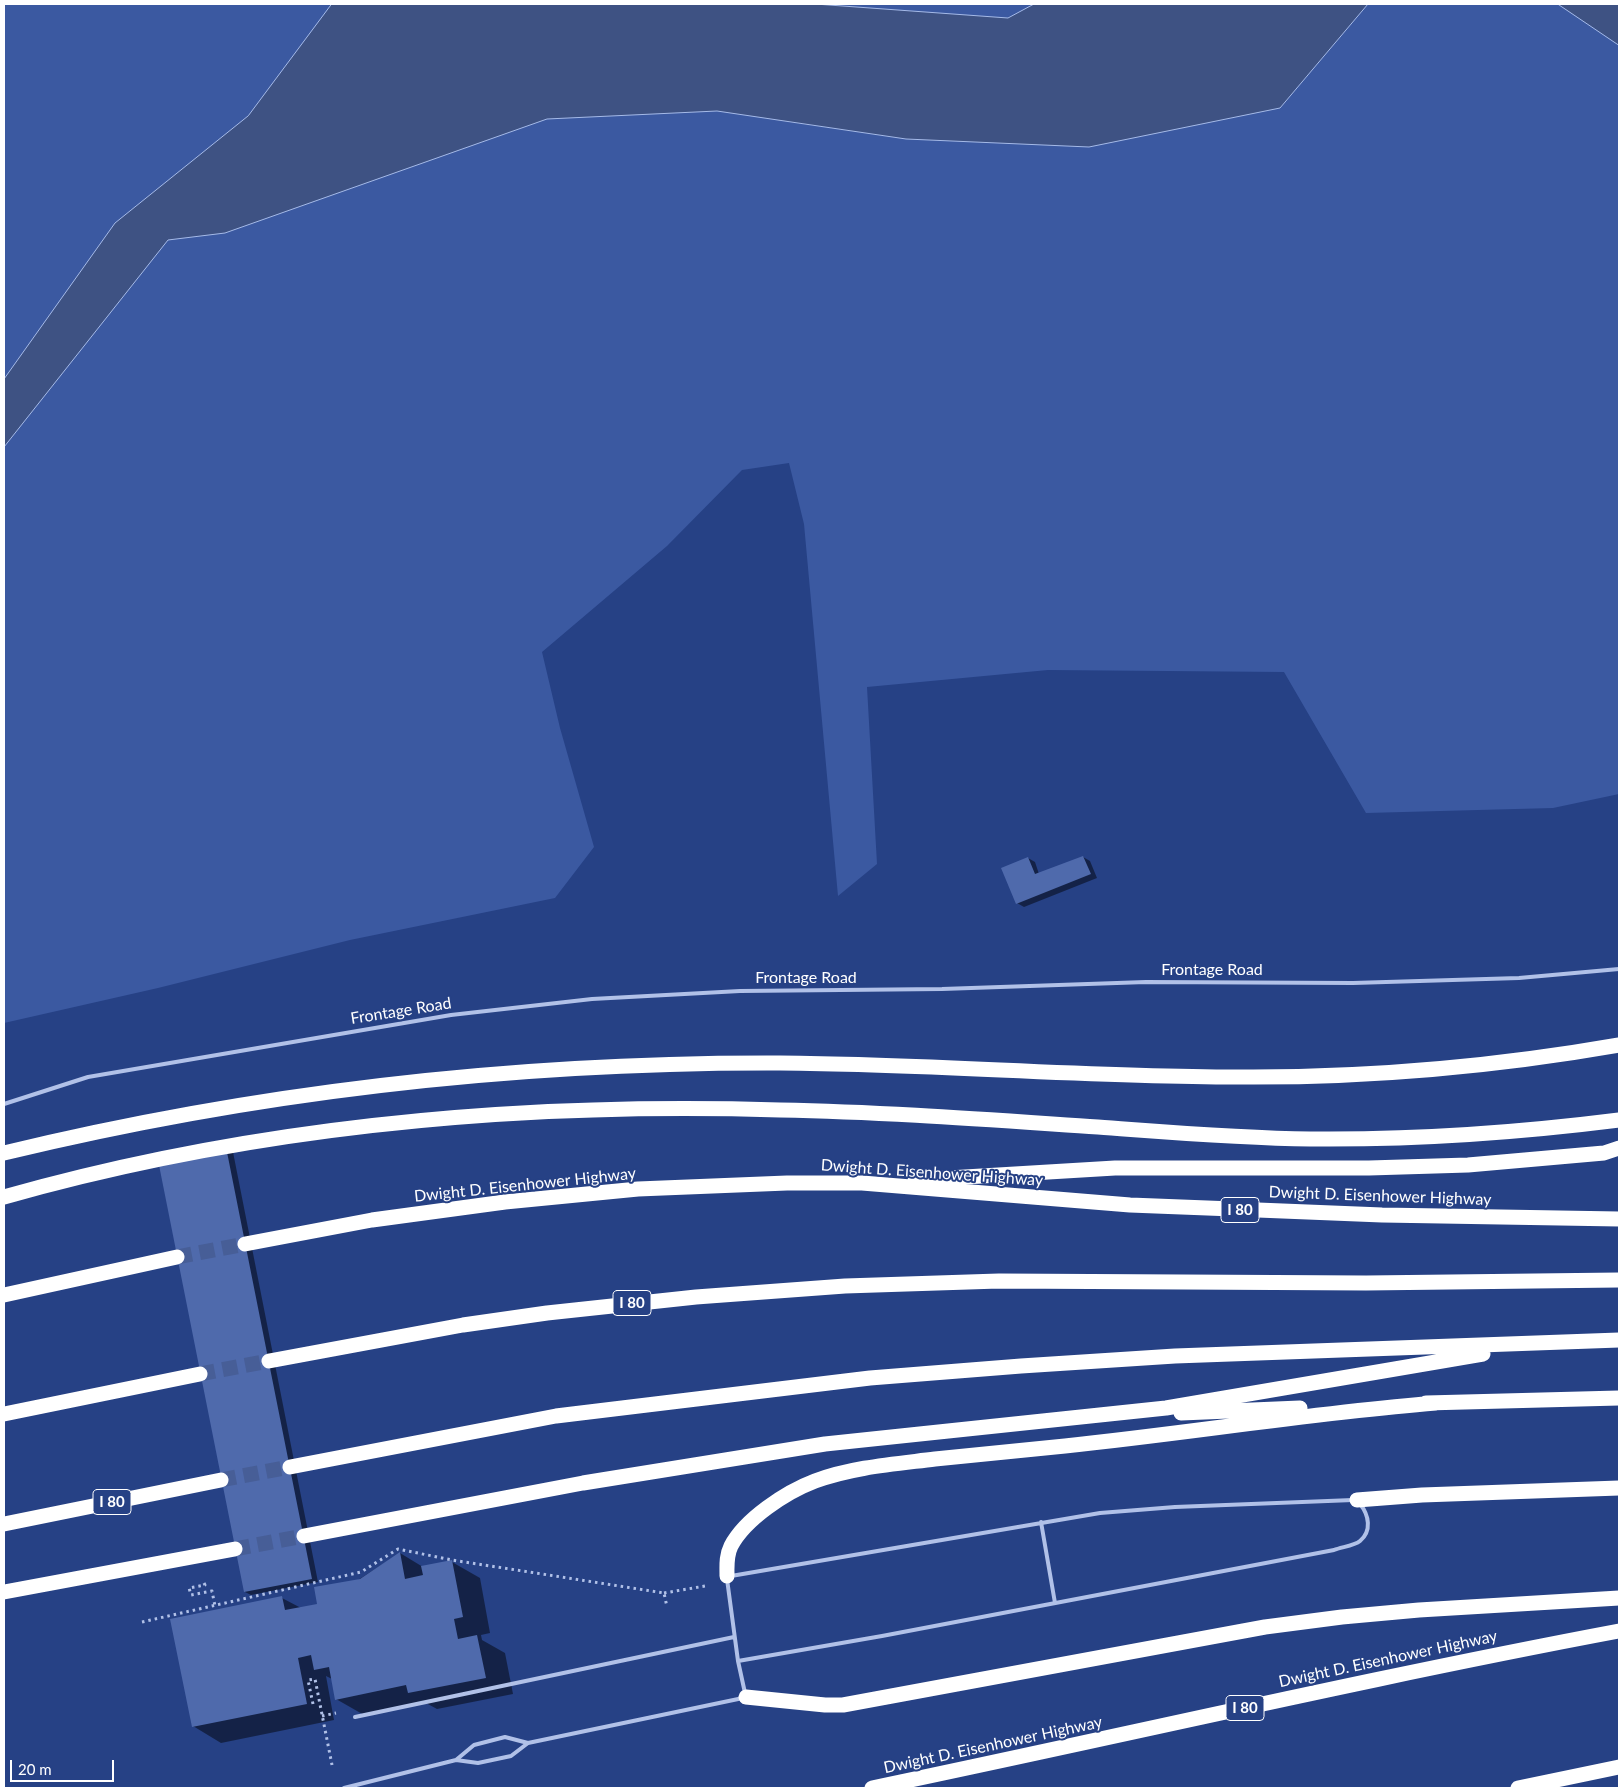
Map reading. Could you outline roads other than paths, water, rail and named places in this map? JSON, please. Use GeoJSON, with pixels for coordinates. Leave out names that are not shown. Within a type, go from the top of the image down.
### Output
{"type":"FeatureCollection","features":[{"type":"Feature","properties":{"kind":"highway"},"geometry":{"type":"LineString","coordinates":[[4,1153],[87,1134],[270,1100],[412,1081],[561,1068],[636,1064],[785,1063],[1161,1076],[1312,1076],[1463,1066],[1619,1045]]}},
{"type":"Feature","properties":{"kind":"highway"},"geometry":{"type":"LineString","coordinates":[[4,1198],[98,1172],[161,1158],[240,1144],[391,1123],[550,1112],[647,1109],[779,1110],[938,1116],[1233,1136],[1306,1139],[1381,1139],[1454,1136],[1619,1120]]}},
{"type":"Feature","properties":{"kind":"highway"},"geometry":{"type":"LineString","coordinates":[[862,1184],[1114,1168],[1369,1168],[1468,1165],[1604,1152],[1619,1148]]}},
{"type":"Feature","properties":{"kind":"highway","name":"Dwight D. Eisenhower Highway"},"geometry":{"type":"LineString","coordinates":[[245,1244],[372,1220],[564,1196],[638,1189],[787,1183],[862,1184],[1130,1205],[1382,1215],[1619,1219]]}},
{"type":"Feature","properties":{"kind":"highway"},"geometry":{"type":"LineString","coordinates":[[4,1295],[177,1257]]}},
{"type":"Feature","properties":{"kind":"highway","name":"I 80"},"geometry":{"type":"LineString","coordinates":[[269,1361],[463,1325],[557,1312],[696,1297],[845,1286],[999,1281],[1366,1283],[1619,1280]]}},
{"type":"Feature","properties":{"kind":"highway"},"geometry":{"type":"LineString","coordinates":[[290,1467],[556,1416],[870,1378],[1012,1366],[1185,1356],[1619,1340]]}},
{"type":"Feature","properties":{"kind":"highway"},"geometry":{"type":"LineString","coordinates":[[304,1536],[583,1483],[825,1444],[1166,1408],[1505,1350],[1566,1343]]}},
{"type":"Feature","properties":{"kind":"highway"},"geometry":{"type":"LineString","coordinates":[[4,1414],[200,1374]]}},
{"type":"Feature","properties":{"kind":"highway"},"geometry":{"type":"LineString","coordinates":[[1089,1417],[1436,1403],[1619,1398]]}},
{"type":"Feature","properties":{"kind":"highway"},"geometry":{"type":"LineString","coordinates":[[727,1579],[727,1557],[730,1548],[736,1537],[749,1523],[791,1492],[838,1474],[890,1464],[1116,1440],[1365,1409],[1436,1403]]}},
{"type":"Feature","properties":{"kind":"highway","name":"I 80"},"geometry":{"type":"LineString","coordinates":[[4,1524],[221,1480]]}},
{"type":"Feature","properties":{"kind":"highway"},"geometry":{"type":"LineString","coordinates":[[1356,1500],[1422,1495],[1619,1488]]}},
{"type":"Feature","properties":{"kind":"highway"},"geometry":{"type":"LineString","coordinates":[[4,1592],[235,1549]]}},
{"type":"Feature","properties":{"kind":"highway"},"geometry":{"type":"LineString","coordinates":[[746,1697],[843,1705],[1265,1627],[1419,1610],[1619,1598]]}},
{"type":"Feature","properties":{"kind":"highway","name":"Dwight D. Eisenhower Highway"},"geometry":{"type":"LineString","coordinates":[[872,1788],[1403,1674],[1619,1631]]}},
{"type":"Feature","properties":{"kind":"highway"},"geometry":{"type":"LineString","coordinates":[[1518,1788],[1619,1767]]}},
{"type":"Feature","properties":{"kind":"lane","name":"Frontage Road"},"geometry":{"type":"LineString","coordinates":[[4,1104],[88,1077],[450,1015],[592,999],[740,991],[942,989],[1146,982],[1353,983],[1519,978],[1619,969]]}},
{"type":"Feature","properties":{"kind":"lane"},"geometry":{"type":"LineString","coordinates":[[344,1788],[456,1760],[478,1763],[504,1758],[528,1743],[746,1697],[738,1661],[734,1637],[727,1579],[1100,1513],[1175,1507],[1356,1500],[1368,1518],[1367,1532],[1360,1541],[1334,1550],[738,1661]]}},
{"type":"Feature","properties":{"kind":"lane"},"geometry":{"type":"LineString","coordinates":[[1041,1522],[1055,1603]]}},
{"type":"Feature","properties":{"kind":"lane"},"geometry":{"type":"LineString","coordinates":[[355,1717],[734,1637]]}},
{"type":"Feature","properties":{"kind":"lane"},"geometry":{"type":"LineString","coordinates":[[456,1760],[474,1745],[505,1737],[528,1743]]}},
{"type":"Feature","properties":{"kind":"tunnel"},"geometry":{"type":"LineString","coordinates":[[177,1257],[245,1244]]}},
{"type":"Feature","properties":{"kind":"tunnel"},"geometry":{"type":"LineString","coordinates":[[200,1374],[269,1361]]}},
{"type":"Feature","properties":{"kind":"tunnel"},"geometry":{"type":"LineString","coordinates":[[221,1480],[290,1467]]}},
{"type":"Feature","properties":{"kind":"tunnel"},"geometry":{"type":"LineString","coordinates":[[235,1549],[304,1536]]}}]}
